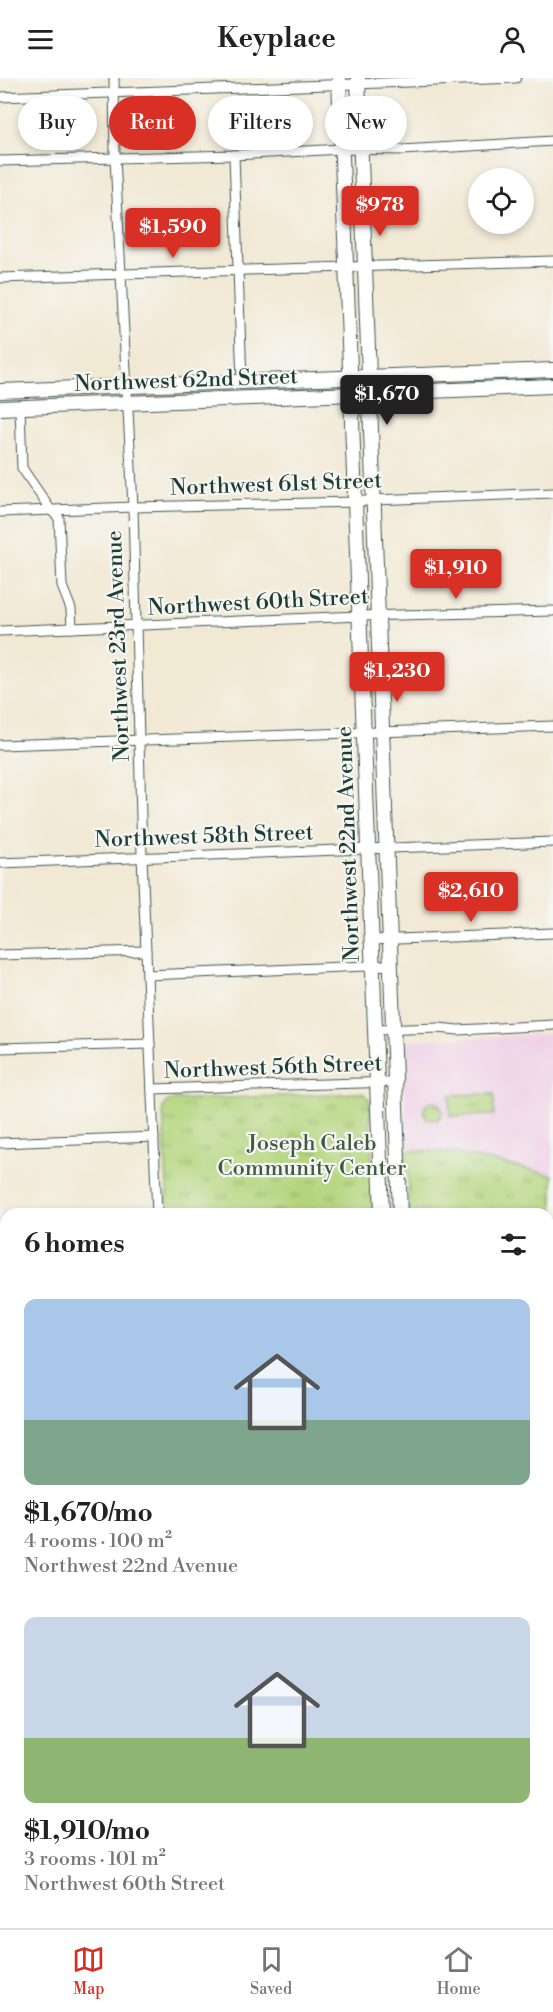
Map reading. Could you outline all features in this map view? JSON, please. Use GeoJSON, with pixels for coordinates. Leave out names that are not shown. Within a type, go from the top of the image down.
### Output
{"type":"FeatureCollection","features":[{"type":"Feature","properties":{"kind":"main road","name":"Northwest 22nd Avenue"},"geometry":{"type":"LineString","coordinates":[[340,81],[340,96]]}},
{"type":"Feature","properties":{"kind":"main road","name":"Northwest 22nd Avenue"},"geometry":{"type":"LineString","coordinates":[[358,81],[359,96]]}},
{"type":"Feature","properties":{"kind":"main road","name":"Northwest 22nd Avenue"},"geometry":{"type":"LineString","coordinates":[[342,150],[382,1208]]}},
{"type":"Feature","properties":{"kind":"main road","name":"Northwest 22nd Avenue"},"geometry":{"type":"LineString","coordinates":[[361,150],[400,1208]]}},
{"type":"Feature","properties":{"kind":"main road","name":"Northwest 62nd Street"},"geometry":{"type":"LineString","coordinates":[[0,391],[553,370]]}},
{"type":"Feature","properties":{"kind":"main road","name":"Northwest 62nd Street"},"geometry":{"type":"LineString","coordinates":[[0,408],[553,386]]}},
{"type":"Feature","properties":{"kind":"street","name":"Northwest 23rd Avenue"},"geometry":{"type":"LineString","coordinates":[[114,78],[115,158],[133,507],[142,856],[157,1208]]}},
{"type":"Feature","properties":{"kind":"street"},"geometry":{"type":"LineString","coordinates":[[0,97],[340,81],[516,78]]}},
{"type":"Feature","properties":{"kind":"street"},"geometry":{"type":"LineString","coordinates":[[407,150],[553,141]]}},
{"type":"Feature","properties":{"kind":"street"},"geometry":{"type":"LineString","coordinates":[[0,161],[234,155],[325,150]]}},
{"type":"Feature","properties":{"kind":"street"},"geometry":{"type":"LineString","coordinates":[[234,155],[242,382]]}},
{"type":"Feature","properties":{"kind":"street"},"geometry":{"type":"LineString","coordinates":[[0,278],[553,261]]}},
{"type":"Feature","properties":{"kind":"street"},"geometry":{"type":"LineString","coordinates":[[20,407],[22,468],[50,509],[59,518],[62,586],[71,609],[72,628]]}},
{"type":"Feature","properties":{"kind":"street","name":"Northwest 61st Street"},"geometry":{"type":"LineString","coordinates":[[0,512],[356,502],[553,493]]}},
{"type":"Feature","properties":{"kind":"street","name":"Northwest 60th Street"},"geometry":{"type":"LineString","coordinates":[[0,631],[378,615],[553,611]]}},
{"type":"Feature","properties":{"kind":"street"},"geometry":{"type":"LineString","coordinates":[[0,746],[553,726]]}},
{"type":"Feature","properties":{"kind":"street","name":"Northwest 58th Street"},"geometry":{"type":"LineString","coordinates":[[0,862],[553,842]]}},
{"type":"Feature","properties":{"kind":"street"},"geometry":{"type":"LineString","coordinates":[[371,940],[553,933]]}},
{"type":"Feature","properties":{"kind":"street"},"geometry":{"type":"LineString","coordinates":[[0,955],[146,951]]}},
{"type":"Feature","properties":{"kind":"street"},"geometry":{"type":"LineString","coordinates":[[147,975],[391,965]]}},
{"type":"Feature","properties":{"kind":"street","name":"Northwest 56th Street"},"geometry":{"type":"LineString","coordinates":[[375,1030],[439,1028],[458,1030],[553,1025]]}},
{"type":"Feature","properties":{"kind":"street","name":"Northwest 56th Street"},"geometry":{"type":"LineString","coordinates":[[0,1048],[150,1044]]}},
{"type":"Feature","properties":{"kind":"street","name":"Northwest 56th Street"},"geometry":{"type":"LineString","coordinates":[[152,1089],[396,1082]]}},
{"type":"Feature","properties":{"kind":"street"},"geometry":{"type":"LineString","coordinates":[[0,1143],[154,1137]]}},
{"type":"Feature","properties":{"kind":"shaded area"},"geometry":{"type":"Polygon","coordinates":[[[553,1034],[553,1175],[449,1152],[407,1150],[403,1046],[406,1042],[553,1034]]]}},
{"type":"Feature","properties":{"kind":"green space","name":"Joseph Caleb Community Center"},"geometry":{"type":"Polygon","coordinates":[[[363,1093],[370,1100],[374,1208],[168,1208],[163,1107],[171,1100],[363,1093]]]}},
{"type":"Feature","properties":{"kind":"green space"},"geometry":{"type":"Polygon","coordinates":[[[494,1094],[494,1115],[450,1116],[450,1095],[494,1094]]]}},
{"type":"Feature","properties":{"kind":"green space"},"geometry":{"type":"Polygon","coordinates":[[[433,1102],[439,1105],[442,1111],[439,1117],[433,1120],[427,1117],[424,1111],[427,1105],[433,1102]]]}},
{"type":"Feature","properties":{"kind":"green space"},"geometry":{"type":"Polygon","coordinates":[[[407,1150],[449,1152],[553,1175],[553,1208],[409,1208],[407,1150]]]}}]}
